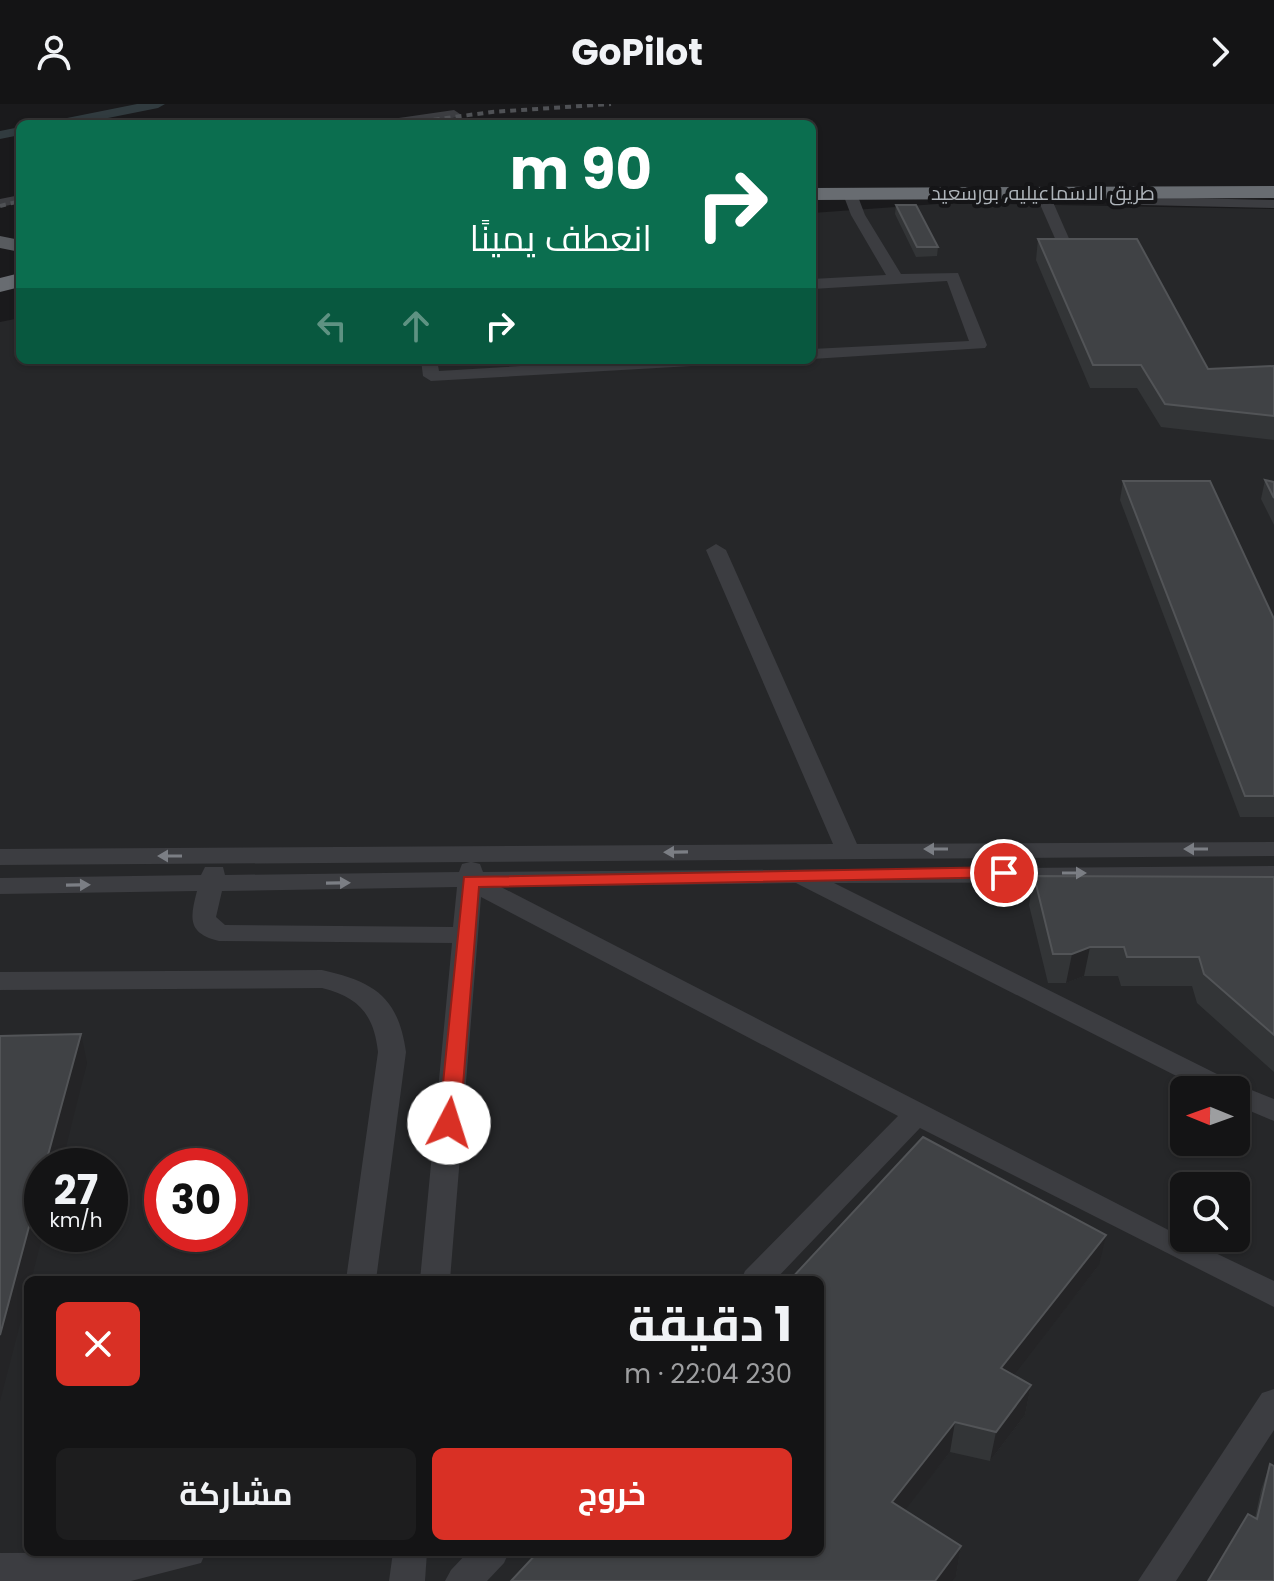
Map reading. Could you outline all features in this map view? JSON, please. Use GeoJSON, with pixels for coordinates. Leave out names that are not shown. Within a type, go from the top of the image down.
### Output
{"type":"FeatureCollection","features":[{"type":"Feature","properties":{"kind":"highway","name":"طريق الاسماعيليه, بورسعيد"},"geometry":{"type":"LineString","coordinates":[[816,189],[1274,182]]}},
{"type":"Feature","properties":{"kind":"highway","name":"طريق الاسماعيليه, بورسعيد"},"geometry":{"type":"LineString","coordinates":[[816,189],[850,194],[875,189],[1042,193],[1274,192]]}},
{"type":"Feature","properties":{"kind":"street"},"geometry":{"type":"LineString","coordinates":[[413,120],[454,114]]}},
{"type":"Feature","properties":{"kind":"street"},"geometry":{"type":"LineString","coordinates":[[1042,193],[1064,243]]}},
{"type":"Feature","properties":{"kind":"street"},"geometry":{"type":"LineString","coordinates":[[1104,193],[1143,201],[1274,204]]}},
{"type":"Feature","properties":{"kind":"street"},"geometry":{"type":"LineString","coordinates":[[850,194],[858,215],[896,279]]}},
{"type":"Feature","properties":{"kind":"street"},"geometry":{"type":"LineString","coordinates":[[816,284],[953,276],[979,345],[816,354]]}},
{"type":"Feature","properties":{"kind":"street"},"geometry":{"type":"LineString","coordinates":[[430,364],[431,376],[640,364]]}},
{"type":"Feature","properties":{"kind":"street"},"geometry":{"type":"LineString","coordinates":[[716,550],[848,850]]}},
{"type":"Feature","properties":{"kind":"street"},"geometry":{"type":"LineString","coordinates":[[797,863],[848,850],[1274,849]]}},
{"type":"Feature","properties":{"kind":"street"},"geometry":{"type":"LineString","coordinates":[[218,855],[204,909],[205,923],[225,934],[466,935]]}},
{"type":"Feature","properties":{"kind":"street"},"geometry":{"type":"LineString","coordinates":[[0,857],[218,855],[471,868],[917,1114],[1274,1295]]}},
{"type":"Feature","properties":{"kind":"street"},"geometry":{"type":"LineString","coordinates":[[797,863],[1201,1076]]}},
{"type":"Feature","properties":{"kind":"street"},"geometry":{"type":"LineString","coordinates":[[0,886],[211,884],[471,868],[797,863],[1274,874]]}},
{"type":"Feature","properties":{"kind":"street"},"geometry":{"type":"LineString","coordinates":[[435,1276],[471,868]]}},
{"type":"Feature","properties":{"kind":"street"},"geometry":{"type":"LineString","coordinates":[[0,981],[322,979],[361,991],[378,1004],[390,1027],[392,1052],[362,1276]]}},
{"type":"Feature","properties":{"kind":"street"},"geometry":{"type":"LineString","coordinates":[[1250,1100],[1274,1111]]}},
{"type":"Feature","properties":{"kind":"street"},"geometry":{"type":"LineString","coordinates":[[760,1276],[917,1114]]}},
{"type":"Feature","properties":{"kind":"street"},"geometry":{"type":"LineString","coordinates":[[1156,1581],[1274,1403]]}},
{"type":"Feature","properties":{"kind":"street"},"geometry":{"type":"LineString","coordinates":[[0,1569],[131,1565],[171,1556]]}},
{"type":"Feature","properties":{"kind":"street"},"geometry":{"type":"LineString","coordinates":[[407,1581],[410,1556]]}},
{"type":"Feature","properties":{"kind":"street"},"geometry":{"type":"LineString","coordinates":[[463,1581],[488,1556]]}},
{"type":"Feature","properties":{"kind":"shaded area"},"geometry":{"type":"Polygon","coordinates":[[[951,203],[1274,209],[1274,1581],[0,1581],[0,322],[16,319],[16,364],[816,364],[816,213],[951,203]]]}},
{"type":"Feature","properties":{"kind":"building"},"geometry":{"type":"Polygon","coordinates":[[[896,205],[916,205],[938,247],[917,247],[896,205]]]}},
{"type":"Feature","properties":{"kind":"building"},"geometry":{"type":"Polygon","coordinates":[[[1038,239],[1137,239],[1208,369],[1274,366],[1274,416],[1165,404],[1141,365],[1093,365],[1038,239]]]}},
{"type":"Feature","properties":{"kind":"building"},"geometry":{"type":"Polygon","coordinates":[[[1265,480],[1274,482],[1274,498],[1265,480]]]}},
{"type":"Feature","properties":{"kind":"building"},"geometry":{"type":"Polygon","coordinates":[[[1123,481],[1210,481],[1274,619],[1274,796],[1245,796],[1123,481]]]}},
{"type":"Feature","properties":{"kind":"building"},"geometry":{"type":"Polygon","coordinates":[[[1034,876],[1274,877],[1274,1035],[1204,974],[1199,957],[1127,957],[1124,947],[1090,947],[1072,954],[1053,954],[1034,876]]]}},
{"type":"Feature","properties":{"kind":"building"},"geometry":{"type":"Polygon","coordinates":[[[81,1034],[50,1148],[24,1148],[24,1245],[0,1335],[0,1036],[81,1034]]]}},
{"type":"Feature","properties":{"kind":"building"},"geometry":{"type":"Polygon","coordinates":[[[923,1137],[1106,1235],[1001,1368],[1031,1385],[996,1432],[955,1422],[892,1502],[961,1546],[935,1581],[511,1581],[534,1556],[824,1556],[824,1276],[794,1276],[923,1137]]]}},
{"type":"Feature","properties":{"kind":"building"},"geometry":{"type":"Polygon","coordinates":[[[1270,1464],[1274,1466],[1274,1581],[1208,1581],[1248,1514],[1257,1519],[1270,1464]]]}},
{"type":"Feature","properties":{"kind":"waterway"},"geometry":{"type":"LineString","coordinates":[[77,120],[158,104]]}},
{"type":"Feature","properties":{"kind":"waterway"},"geometry":{"type":"LineString","coordinates":[[0,135],[16,132]]}},
{"type":"Feature","properties":{"kind":"railway"},"geometry":{"type":"LineString","coordinates":[[431,120],[492,112],[611,104]]}},
{"type":"Feature","properties":{"kind":"railway"},"geometry":{"type":"LineString","coordinates":[[0,206],[16,202]]}},
{"type":"Feature","properties":{"kind":"route"},"geometry":{"type":"LineString","coordinates":[[449,1123],[470,881],[1004,873]]}}]}
